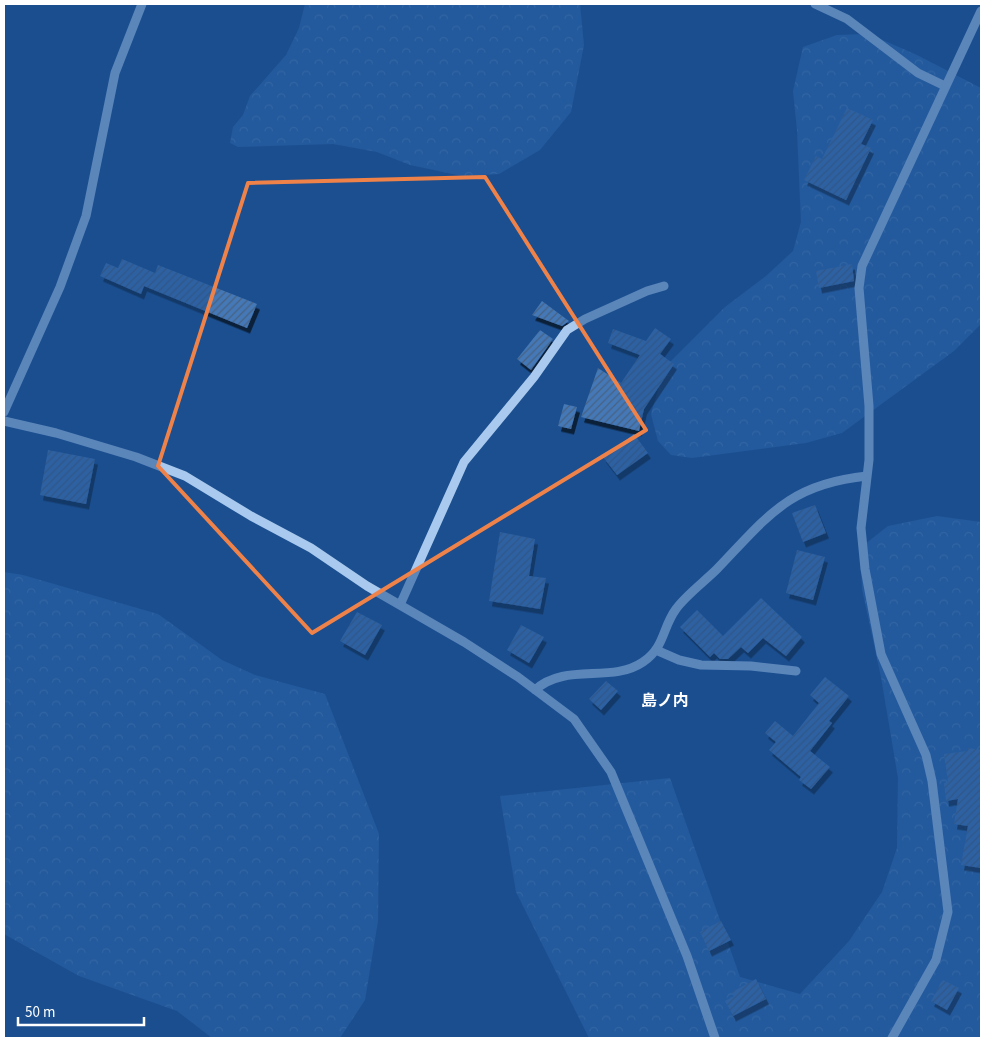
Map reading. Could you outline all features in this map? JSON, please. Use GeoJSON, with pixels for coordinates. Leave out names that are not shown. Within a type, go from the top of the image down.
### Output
{"type":"FeatureCollection","features":[{"type":"Feature","properties":{"kind":"street"},"geometry":{"type":"LineString","coordinates":[[4,412],[60,287],[86,216],[115,73],[142,4]]}},
{"type":"Feature","properties":{"kind":"street"},"geometry":{"type":"LineString","coordinates":[[815,4],[847,18],[918,73],[945,86]]}},
{"type":"Feature","properties":{"kind":"street"},"geometry":{"type":"LineString","coordinates":[[892,1038],[936,960],[948,912],[932,781],[926,755],[881,654],[873,617],[861,528],[867,476],[869,406],[859,288],[862,266],[981,11]]}},
{"type":"Feature","properties":{"kind":"street"},"geometry":{"type":"LineString","coordinates":[[400,605],[464,462],[534,377],[567,330],[585,319],[647,291],[664,286]]}},
{"type":"Feature","properties":{"kind":"street"},"geometry":{"type":"LineString","coordinates":[[4,421],[56,433],[136,457],[185,476],[251,516],[311,548],[400,605],[464,642],[574,719],[611,772],[687,956],[715,1038]]}},
{"type":"Feature","properties":{"kind":"street"},"geometry":{"type":"LineString","coordinates":[[535,690],[546,680],[556,677],[617,672],[636,667],[655,654],[676,608],[764,519],[787,501],[812,487],[838,479],[867,476]]}},
{"type":"Feature","properties":{"kind":"street"},"geometry":{"type":"LineString","coordinates":[[656,650],[679,660],[701,665],[751,666],[796,671]]}},
{"type":"Feature","properties":{"kind":"highlighted area"},"geometry":{"type":"Polygon","coordinates":[[[485,177],[646,430],[312,633],[158,466],[248,183],[485,177]]]}},
{"type":"Feature","properties":{"kind":"green space"},"geometry":{"type":"Polygon","coordinates":[[[305,4],[580,4],[584,45],[571,112],[540,150],[499,174],[462,176],[410,165],[377,152],[333,144],[238,147],[230,143],[233,127],[243,115],[250,96],[286,55],[299,28],[305,4]]]}},
{"type":"Feature","properties":{"kind":"green space"},"geometry":{"type":"Polygon","coordinates":[[[869,34],[917,55],[981,88],[981,324],[954,351],[842,433],[806,443],[692,458],[671,455],[658,441],[651,414],[664,368],[725,307],[766,276],[793,251],[801,222],[797,130],[793,91],[803,47],[837,35],[869,34]]]}},
{"type":"Feature","properties":{"kind":"green space"},"geometry":{"type":"Polygon","coordinates":[[[937,516],[981,522],[981,1038],[589,1038],[516,892],[500,796],[670,778],[740,977],[800,994],[849,941],[882,892],[897,848],[898,778],[881,677],[862,589],[860,548],[888,526],[937,516]]]}},
{"type":"Feature","properties":{"kind":"green space"},"geometry":{"type":"Polygon","coordinates":[[[4,572],[23,575],[158,614],[222,660],[255,675],[325,694],[379,834],[378,921],[365,1000],[340,1038],[212,1038],[177,1011],[79,976],[4,934],[4,572]]]}},
{"type":"Feature","properties":{"kind":"building"},"geometry":{"type":"Polygon","coordinates":[[[847,108],[873,120],[861,144],[871,148],[846,200],[804,180],[816,156],[822,159],[847,108]]]}},
{"type":"Feature","properties":{"kind":"building"},"geometry":{"type":"Polygon","coordinates":[[[122,259],[155,273],[158,265],[257,304],[247,328],[144,286],[141,294],[100,276],[106,263],[118,268],[122,259]]]}},
{"type":"Feature","properties":{"kind":"building"},"geometry":{"type":"Polygon","coordinates":[[[852,264],[854,281],[819,288],[816,271],[852,264]]]}},
{"type":"Feature","properties":{"kind":"building"},"geometry":{"type":"Polygon","coordinates":[[[542,301],[569,321],[562,326],[532,315],[542,301]]]}},
{"type":"Feature","properties":{"kind":"building"},"geometry":{"type":"Polygon","coordinates":[[[655,328],[671,339],[660,354],[674,364],[644,409],[639,431],[581,417],[598,368],[621,383],[640,355],[608,343],[613,329],[646,341],[655,328]]]}},
{"type":"Feature","properties":{"kind":"building"},"geometry":{"type":"Polygon","coordinates":[[[540,330],[553,339],[531,370],[517,359],[540,330]]]}},
{"type":"Feature","properties":{"kind":"building"},"geometry":{"type":"Polygon","coordinates":[[[564,404],[577,407],[571,429],[558,426],[564,404]]]}},
{"type":"Feature","properties":{"kind":"building"},"geometry":{"type":"Polygon","coordinates":[[[634,434],[648,453],[617,475],[603,457],[634,434]]]}},
{"type":"Feature","properties":{"kind":"building"},"geometry":{"type":"Polygon","coordinates":[[[48,450],[95,459],[86,504],[40,495],[48,450]]]}},
{"type":"Feature","properties":{"kind":"building"},"geometry":{"type":"Polygon","coordinates":[[[815,505],[826,533],[803,542],[792,513],[815,505]]]}},
{"type":"Feature","properties":{"kind":"building"},"geometry":{"type":"Polygon","coordinates":[[[500,532],[535,539],[529,576],[546,578],[540,609],[489,601],[500,532]]]}},
{"type":"Feature","properties":{"kind":"building"},"geometry":{"type":"Polygon","coordinates":[[[797,550],[825,557],[813,600],[786,593],[797,550]]]}},
{"type":"Feature","properties":{"kind":"building"},"geometry":{"type":"Polygon","coordinates":[[[761,598],[802,637],[786,656],[763,638],[748,653],[741,647],[728,659],[720,659],[714,653],[710,657],[680,627],[697,610],[723,636],[761,598]]]}},
{"type":"Feature","properties":{"kind":"building"},"geometry":{"type":"Polygon","coordinates":[[[357,612],[382,625],[365,655],[340,641],[357,612]]]}},
{"type":"Feature","properties":{"kind":"building"},"geometry":{"type":"Polygon","coordinates":[[[521,625],[544,637],[529,663],[507,650],[521,625]]]}},
{"type":"Feature","properties":{"kind":"building"},"geometry":{"type":"Polygon","coordinates":[[[825,677],[849,696],[829,721],[832,723],[810,751],[830,767],[811,789],[799,780],[801,777],[769,750],[776,742],[765,733],[775,721],[793,736],[819,703],[810,695],[825,677]]]}},
{"type":"Feature","properties":{"kind":"building"},"geometry":{"type":"Polygon","coordinates":[[[606,681],[618,691],[601,710],[589,699],[606,681]]]}},
{"type":"Feature","properties":{"kind":"building"},"geometry":{"type":"Polygon","coordinates":[[[968,748],[981,750],[981,868],[961,865],[968,826],[954,824],[958,799],[946,801],[944,783],[948,782],[944,754],[968,751],[968,748]]]}},
{"type":"Feature","properties":{"kind":"building"},"geometry":{"type":"Polygon","coordinates":[[[721,921],[731,940],[709,951],[700,932],[721,921]]]}},
{"type":"Feature","properties":{"kind":"building"},"geometry":{"type":"Polygon","coordinates":[[[756,979],[766,999],[733,1016],[725,1001],[734,996],[732,992],[756,979]]]}},
{"type":"Feature","properties":{"kind":"building"},"geometry":{"type":"Polygon","coordinates":[[[943,980],[959,988],[947,1010],[931,1001],[943,980]]]}},
{"type":"Feature","properties":{"kind":"district","name":"島ノ内"},"geometry":{"type":"Point","coordinates":[665,701]}}]}
